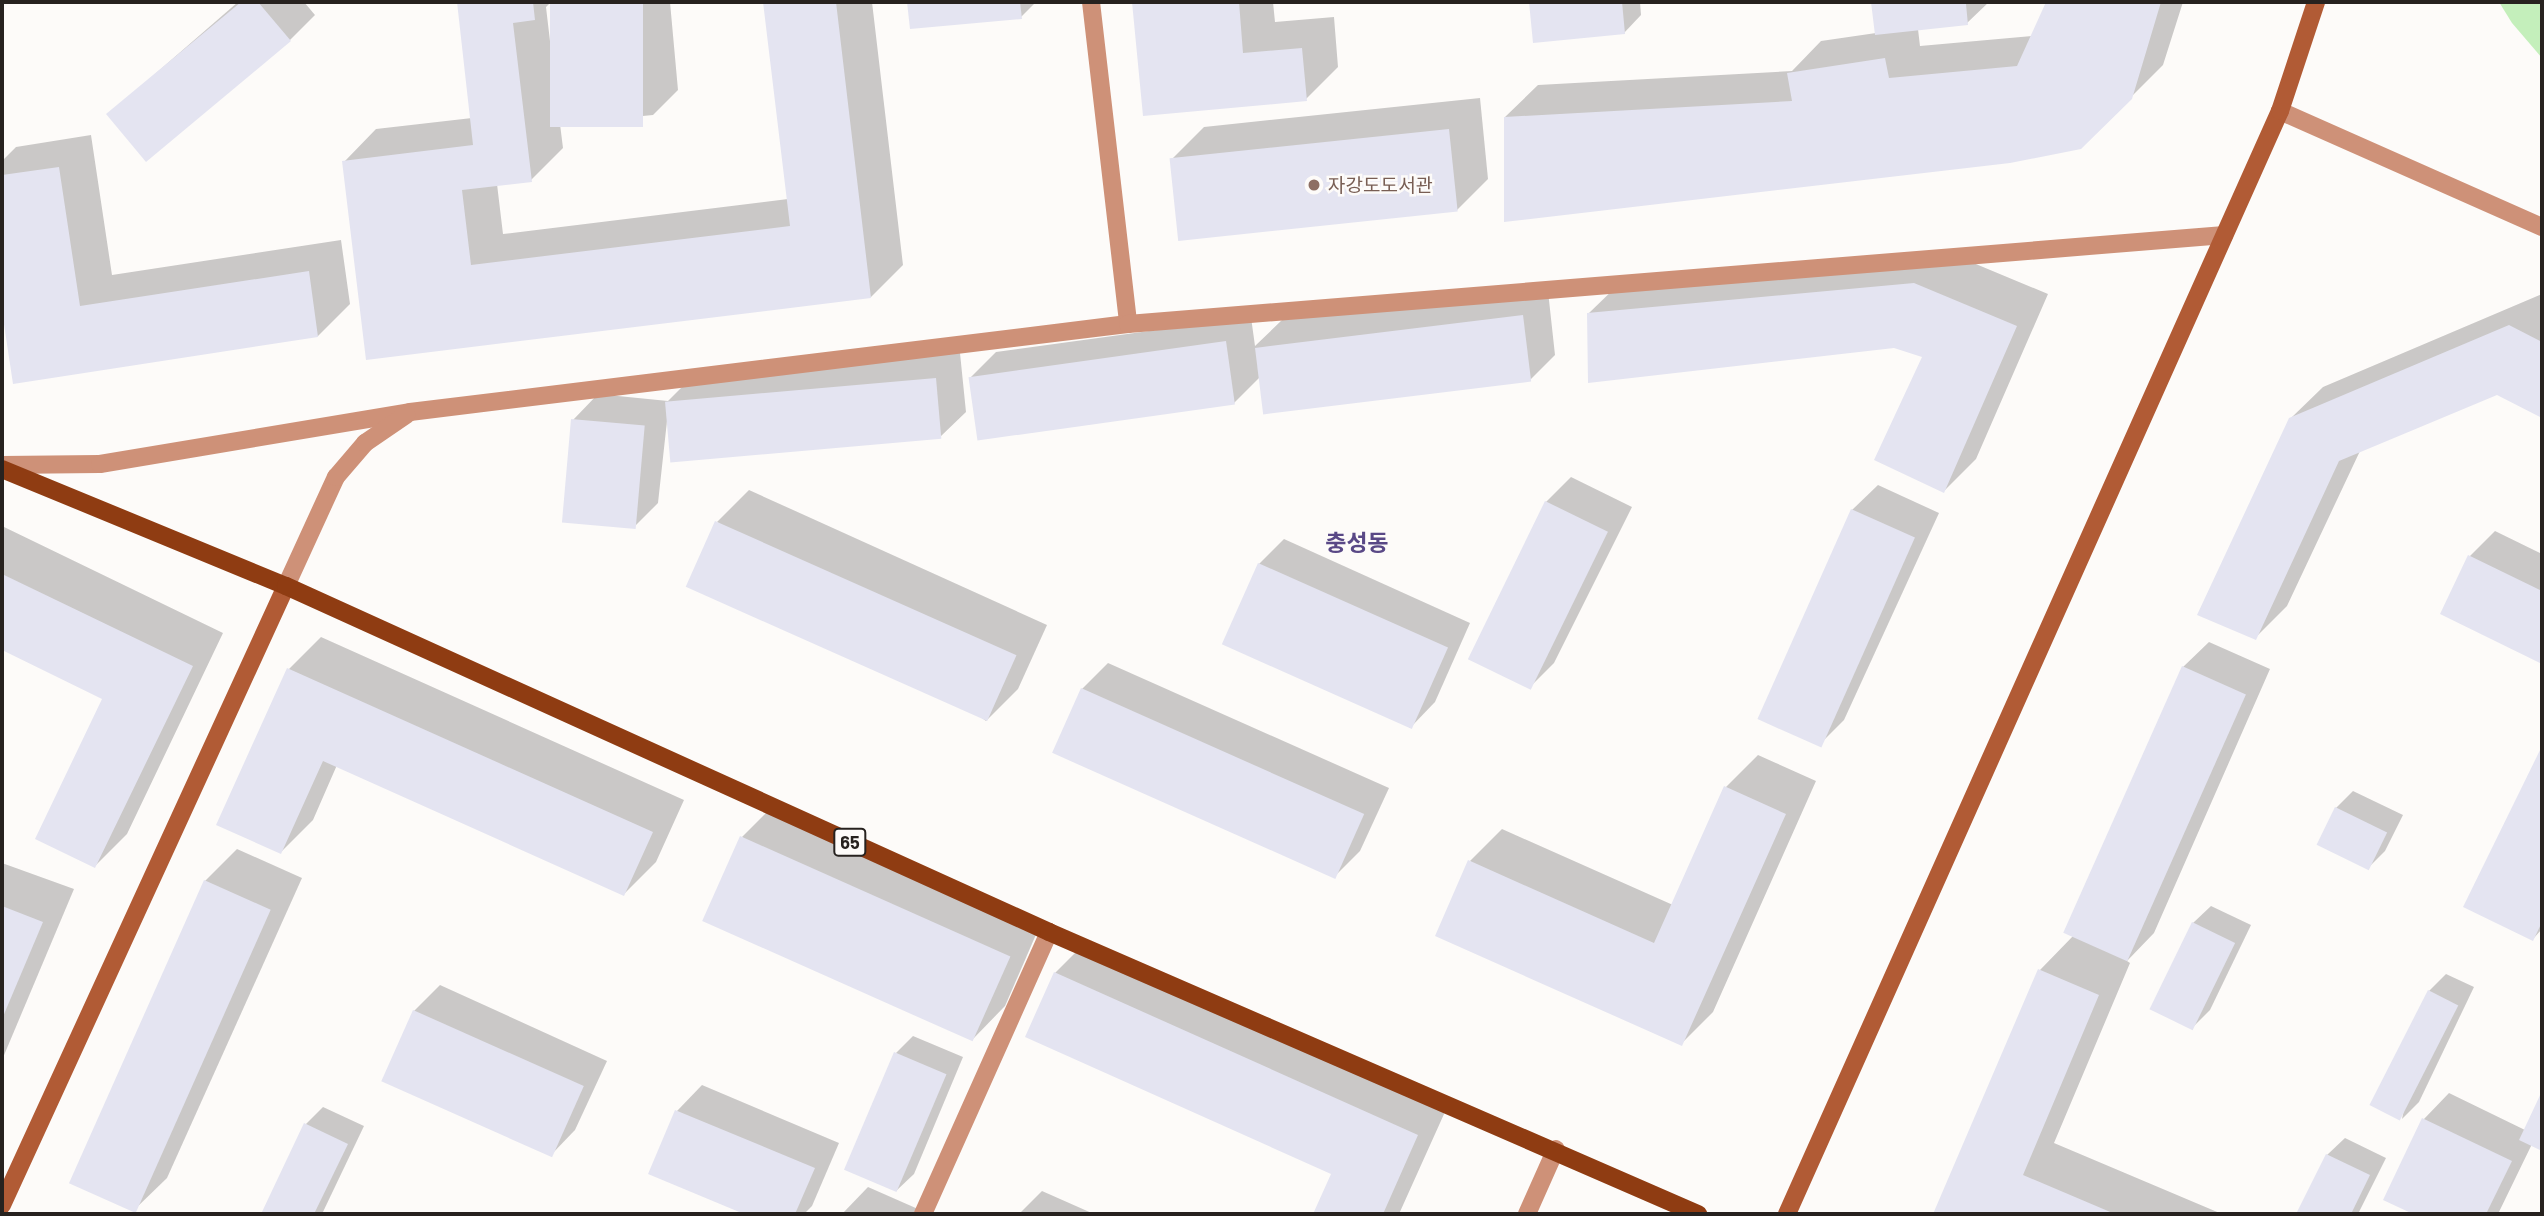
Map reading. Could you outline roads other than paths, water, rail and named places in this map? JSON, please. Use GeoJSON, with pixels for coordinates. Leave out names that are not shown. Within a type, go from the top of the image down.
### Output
{"type":"FeatureCollection","features":[{"type":"Feature","properties":{"kind":"main road"},"geometry":{"type":"LineString","coordinates":[[1787,1214],[2280,111],[2316,2]]}},
{"type":"Feature","properties":{"kind":"main road","name":"65"},"geometry":{"type":"LineString","coordinates":[[2,467],[286,586],[1049,932],[1556,1149],[1699,1214]]}},
{"type":"Feature","properties":{"kind":"main road"},"geometry":{"type":"LineString","coordinates":[[2,1205],[286,586]]}},
{"type":"Feature","properties":{"kind":"street"},"geometry":{"type":"LineString","coordinates":[[1091,2],[1128,324]]}},
{"type":"Feature","properties":{"kind":"street"},"geometry":{"type":"LineString","coordinates":[[2280,111],[2542,228]]}},
{"type":"Feature","properties":{"kind":"street"},"geometry":{"type":"LineString","coordinates":[[2,467],[100,464],[410,412],[1128,324],[2224,235]]}},
{"type":"Feature","properties":{"kind":"street"},"geometry":{"type":"LineString","coordinates":[[286,586],[336,477],[365,443],[410,412]]}},
{"type":"Feature","properties":{"kind":"street"},"geometry":{"type":"LineString","coordinates":[[923,1214],[1049,932]]}},
{"type":"Feature","properties":{"kind":"street"},"geometry":{"type":"LineString","coordinates":[[1527,1214],[1556,1149]]}},
{"type":"Feature","properties":{"kind":"place","name":"자강도도서관"},"geometry":{"type":"Point","coordinates":[1314,185]}},
{"type":"Feature","properties":{"kind":"district","name":"충성동"},"geometry":{"type":"Point","coordinates":[1357,542]}}]}
